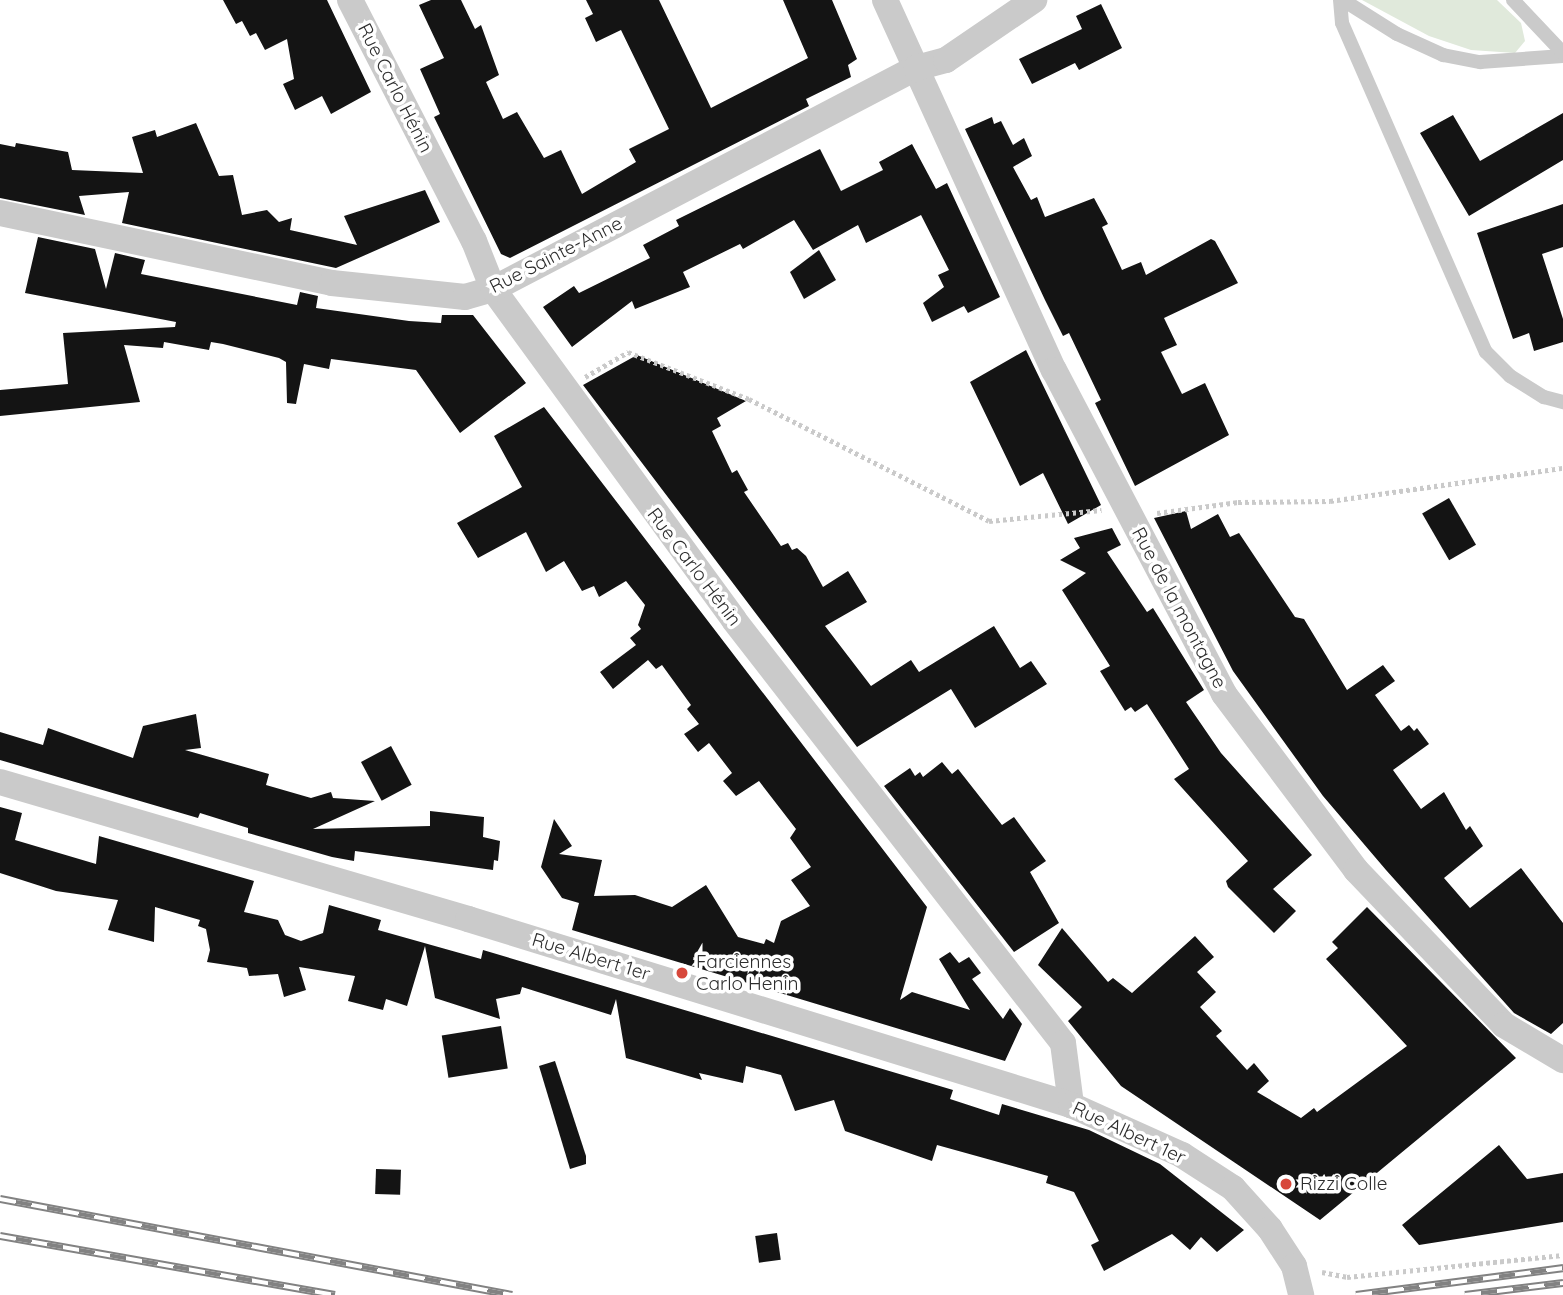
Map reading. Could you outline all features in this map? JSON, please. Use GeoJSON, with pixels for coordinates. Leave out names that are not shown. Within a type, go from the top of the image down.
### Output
{"type":"FeatureCollection","features":[{"type":"Feature","properties":{"kind":"street","name":"Rue Carlo Hénin"},"geometry":{"type":"LineString","coordinates":[[350,0],[474,241],[493,289],[563,390],[734,620],[1063,1043],[1071,1105]]}},
{"type":"Feature","properties":{"kind":"street","name":"Rue de la montagne"},"geometry":{"type":"LineString","coordinates":[[885,0],[1054,370],[1224,694],[1356,870],[1504,1025],[1563,1060]]}},
{"type":"Feature","properties":{"kind":"street","name":"Rue Sainte-Anne"},"geometry":{"type":"LineString","coordinates":[[0,213],[332,283],[465,297],[493,289],[916,68],[946,60],[1034,0]]}},
{"type":"Feature","properties":{"kind":"street","name":"Rue Albert 1er"},"geometry":{"type":"LineString","coordinates":[[0,782],[468,919],[1071,1105],[1182,1155],[1233,1188],[1270,1229],[1294,1266],[1301,1295]]}},
{"type":"Feature","properties":{"kind":"lane"},"geometry":{"type":"LineString","coordinates":[[1341,0],[1397,34],[1443,55],[1480,62],[1563,55]]}},
{"type":"Feature","properties":{"kind":"lane"},"geometry":{"type":"LineString","coordinates":[[1341,0],[1342,23],[1486,352],[1510,376],[1544,397],[1563,402]]}},
{"type":"Feature","properties":{"kind":"lane"},"geometry":{"type":"LineString","coordinates":[[1513,0],[1563,55]]}},
{"type":"Feature","properties":{"kind":"path"},"geometry":{"type":"LineString","coordinates":[[563,390],[628,352],[749,399],[989,521],[1105,509],[1130,518],[1238,502],[1330,501],[1563,468]]}},
{"type":"Feature","properties":{"kind":"path"},"geometry":{"type":"LineString","coordinates":[[1294,1266],[1347,1276],[1563,1255]]}},
{"type":"Feature","properties":{"kind":"shaded area"},"geometry":{"type":"Polygon","coordinates":[[[1362,0],[1497,0],[1521,23],[1525,41],[1515,53],[1471,50],[1429,36],[1362,0]]]}},
{"type":"Feature","properties":{"kind":"building"},"geometry":{"type":"Polygon","coordinates":[[[223,0],[327,0],[371,92],[331,114],[322,96],[295,110],[283,84],[294,79],[287,39],[265,50],[256,33],[250,36],[242,21],[236,24],[223,0]]]}},
{"type":"Feature","properties":{"kind":"building"},"geometry":{"type":"Polygon","coordinates":[[[431,0],[461,0],[475,29],[481,25],[499,75],[486,82],[503,119],[517,112],[544,158],[561,150],[582,194],[636,162],[629,149],[669,129],[621,30],[596,42],[585,18],[593,14],[586,0],[659,0],[711,108],[808,58],[783,0],[832,0],[857,59],[848,65],[851,77],[806,99],[809,106],[510,258],[501,254],[434,117],[440,114],[420,69],[444,58],[419,5],[431,0]]]}},
{"type":"Feature","properties":{"kind":"building"},"geometry":{"type":"Polygon","coordinates":[[[1101,4],[1122,48],[1079,70],[1075,63],[1032,84],[1019,59],[1082,29],[1076,16],[1101,4]]]}},
{"type":"Feature","properties":{"kind":"building"},"geometry":{"type":"Polygon","coordinates":[[[1563,113],[1563,160],[1469,216],[1420,133],[1453,115],[1480,161],[1563,113]]]}},
{"type":"Feature","properties":{"kind":"building"},"geometry":{"type":"Polygon","coordinates":[[[992,117],[994,124],[1001,121],[1013,145],[1024,138],[1032,156],[1013,167],[1031,200],[1037,197],[1045,217],[1094,198],[1108,224],[1102,227],[1122,270],[1141,262],[1146,275],[1211,239],[1215,241],[1238,283],[1164,318],[1177,345],[1161,352],[1182,394],[1205,383],[1229,435],[1135,486],[1095,403],[1101,400],[1069,333],[1063,336],[965,129],[992,117]]]}},
{"type":"Feature","properties":{"kind":"building"},"geometry":{"type":"Polygon","coordinates":[[[196,123],[219,176],[233,175],[242,215],[267,210],[279,222],[292,218],[290,230],[357,245],[344,216],[425,190],[440,222],[336,268],[122,223],[129,192],[79,196],[85,215],[0,198],[0,144],[15,147],[16,143],[68,152],[72,170],[143,173],[132,137],[155,130],[157,137],[196,123]]]}},
{"type":"Feature","properties":{"kind":"building"},"geometry":{"type":"Polygon","coordinates":[[[912,144],[936,189],[947,183],[1000,297],[968,313],[964,306],[932,322],[923,303],[944,287],[938,275],[949,270],[921,215],[866,243],[858,225],[813,250],[794,220],[743,249],[740,244],[683,272],[690,287],[635,309],[632,301],[572,347],[543,307],[574,286],[579,293],[650,258],[643,245],[679,226],[676,220],[820,149],[841,191],[883,170],[879,162],[912,144]]]}},
{"type":"Feature","properties":{"kind":"building"},"geometry":{"type":"Polygon","coordinates":[[[1563,204],[1563,247],[1542,254],[1563,319],[1563,342],[1534,351],[1529,333],[1513,339],[1477,233],[1563,204]]]}},
{"type":"Feature","properties":{"kind":"building"},"geometry":{"type":"Polygon","coordinates":[[[38,237],[95,249],[106,289],[115,253],[145,260],[141,274],[297,305],[300,292],[318,296],[316,308],[409,321],[441,323],[442,315],[473,315],[526,383],[460,433],[416,370],[331,359],[329,369],[304,364],[296,404],[287,403],[286,362],[279,358],[211,342],[209,350],[164,342],[163,348],[124,345],[140,402],[0,416],[0,390],[68,384],[63,333],[175,327],[176,322],[25,293],[38,237]]]}},
{"type":"Feature","properties":{"kind":"building"},"geometry":{"type":"Polygon","coordinates":[[[819,250],[836,280],[804,299],[790,272],[819,250]]]}},
{"type":"Feature","properties":{"kind":"building"},"geometry":{"type":"Polygon","coordinates":[[[1026,350],[1101,505],[1068,524],[1043,473],[1020,486],[970,382],[1026,350]]]}},
{"type":"Feature","properties":{"kind":"building"},"geometry":{"type":"Polygon","coordinates":[[[637,355],[746,401],[717,418],[721,426],[712,431],[732,473],[737,470],[748,490],[744,492],[781,546],[788,543],[792,550],[797,548],[806,556],[823,587],[848,571],[867,602],[825,626],[871,686],[911,660],[919,672],[994,626],[1020,668],[1031,661],[1047,684],[975,728],[951,689],[857,747],[583,385],[637,355]]]}},
{"type":"Feature","properties":{"kind":"building"},"geometry":{"type":"Polygon","coordinates":[[[544,407],[927,907],[900,1000],[912,992],[970,1010],[939,959],[950,952],[959,963],[969,957],[981,973],[972,979],[1003,1019],[1010,1008],[1022,1024],[1005,1061],[572,930],[579,903],[562,898],[541,867],[554,819],[572,846],[559,854],[602,860],[594,896],[635,895],[672,907],[706,885],[738,937],[764,944],[766,939],[774,943],[781,921],[810,906],[791,880],[811,867],[790,838],[796,829],[759,781],[736,796],[723,781],[732,773],[709,743],[698,752],[684,734],[699,724],[687,709],[691,705],[662,665],[656,669],[648,660],[613,689],[600,672],[636,645],[630,638],[641,629],[638,625],[645,605],[626,581],[599,597],[594,586],[582,591],[564,561],[546,572],[526,532],[478,558],[457,523],[522,487],[494,436],[544,407]]]}},
{"type":"Feature","properties":{"kind":"building"},"geometry":{"type":"Polygon","coordinates":[[[1449,498],[1476,545],[1449,560],[1422,514],[1449,498]]]}},
{"type":"Feature","properties":{"kind":"building"},"geometry":{"type":"Polygon","coordinates":[[[1186,511],[1191,529],[1218,514],[1230,537],[1239,533],[1295,617],[1304,619],[1347,690],[1383,665],[1395,681],[1375,695],[1401,731],[1409,725],[1414,731],[1417,728],[1429,744],[1393,770],[1421,809],[1444,792],[1466,830],[1470,826],[1483,846],[1444,878],[1470,908],[1521,868],[1563,923],[1563,1023],[1551,1034],[1514,1013],[1386,870],[1323,796],[1233,671],[1154,518],[1186,511]]]}},
{"type":"Feature","properties":{"kind":"building"},"geometry":{"type":"Polygon","coordinates":[[[1112,528],[1121,545],[1107,552],[1147,612],[1153,608],[1204,690],[1186,702],[1221,753],[1312,855],[1273,889],[1296,911],[1274,933],[1228,887],[1226,881],[1248,861],[1174,779],[1189,769],[1147,704],[1135,712],[1131,707],[1125,711],[1100,671],[1110,666],[1062,590],[1086,573],[1060,560],[1080,548],[1074,538],[1112,528]]]}},
{"type":"Feature","properties":{"kind":"building"},"geometry":{"type":"Polygon","coordinates":[[[196,714],[201,748],[185,750],[269,774],[266,785],[311,798],[331,792],[333,798],[375,801],[313,829],[430,826],[430,811],[484,817],[483,837],[500,841],[498,861],[494,860],[493,870],[355,851],[354,861],[332,857],[248,833],[248,828],[200,813],[198,818],[0,760],[0,732],[43,745],[48,728],[133,758],[143,726],[196,714]]]}},
{"type":"Feature","properties":{"kind":"building"},"geometry":{"type":"Polygon","coordinates":[[[391,746],[412,785],[382,801],[361,762],[391,746]]]}},
{"type":"Feature","properties":{"kind":"building"},"geometry":{"type":"Polygon","coordinates":[[[942,762],[952,774],[958,769],[1002,825],[1014,817],[1046,861],[1030,872],[1059,923],[1014,952],[884,786],[910,768],[915,776],[920,772],[923,777],[942,762]]]}},
{"type":"Feature","properties":{"kind":"building"},"geometry":{"type":"Polygon","coordinates":[[[0,807],[22,813],[15,840],[96,864],[99,836],[254,881],[244,912],[278,920],[285,935],[301,941],[323,933],[329,905],[381,920],[378,930],[481,959],[483,950],[953,1090],[950,1099],[999,1115],[1002,1104],[1089,1130],[1160,1164],[1244,1230],[1217,1252],[1201,1237],[1190,1250],[1172,1234],[1104,1271],[1091,1245],[1099,1241],[1074,1192],[1046,1183],[1048,1176],[937,1145],[932,1161],[845,1131],[834,1100],[795,1111],[781,1075],[746,1066],[743,1083],[699,1073],[702,1080],[626,1058],[616,999],[611,1015],[522,987],[520,994],[496,999],[500,1019],[435,998],[425,946],[407,1006],[386,999],[383,1010],[348,1001],[355,976],[299,967],[306,990],[284,997],[278,974],[249,976],[247,968],[207,962],[210,950],[206,929],[198,926],[200,920],[155,907],[154,942],[108,930],[118,900],[56,891],[0,873],[0,807]]]}},
{"type":"Feature","properties":{"kind":"building"},"geometry":{"type":"Polygon","coordinates":[[[1367,907],[1516,1058],[1320,1220],[1121,1086],[1068,1021],[1082,1007],[1038,965],[1062,928],[1108,982],[1113,978],[1132,993],[1195,936],[1214,957],[1197,972],[1216,992],[1200,1007],[1222,1031],[1216,1036],[1247,1070],[1254,1063],[1269,1081],[1257,1092],[1301,1118],[1314,1108],[1317,1112],[1407,1046],[1326,959],[1338,948],[1332,942],[1367,907]]]}},
{"type":"Feature","properties":{"kind":"building"},"geometry":{"type":"Polygon","coordinates":[[[501,1026],[508,1068],[448,1078],[442,1035],[501,1026]]]}},
{"type":"Feature","properties":{"kind":"building"},"geometry":{"type":"Polygon","coordinates":[[[555,1061],[586,1156],[586,1164],[570,1169],[539,1066],[555,1061]]]}},
{"type":"Feature","properties":{"kind":"building"},"geometry":{"type":"Polygon","coordinates":[[[1499,1145],[1527,1179],[1563,1173],[1563,1222],[1419,1245],[1402,1225],[1499,1145]]]}},
{"type":"Feature","properties":{"kind":"building"},"geometry":{"type":"Polygon","coordinates":[[[376,1169],[401,1170],[400,1195],[375,1194],[376,1169]]]}},
{"type":"Feature","properties":{"kind":"building"},"geometry":{"type":"Polygon","coordinates":[[[777,1233],[781,1260],[759,1263],[755,1236],[777,1233]]]}},
{"type":"Feature","properties":{"kind":"railway"},"geometry":{"type":"LineString","coordinates":[[0,1199],[512,1295]]}},
{"type":"Feature","properties":{"kind":"railway"},"geometry":{"type":"LineString","coordinates":[[0,1236],[335,1295]]}},
{"type":"Feature","properties":{"kind":"railway"},"geometry":{"type":"LineString","coordinates":[[1356,1295],[1563,1268]]}},
{"type":"Feature","properties":{"kind":"railway"},"geometry":{"type":"LineString","coordinates":[[1465,1295],[1563,1283]]}},
{"type":"Feature","properties":{"kind":"place","name":"Farciennes Carlo Henin"},"geometry":{"type":"Point","coordinates":[682,973]}},
{"type":"Feature","properties":{"kind":"place","name":"Rizzi Colle"},"geometry":{"type":"Point","coordinates":[1286,1184]}}]}
